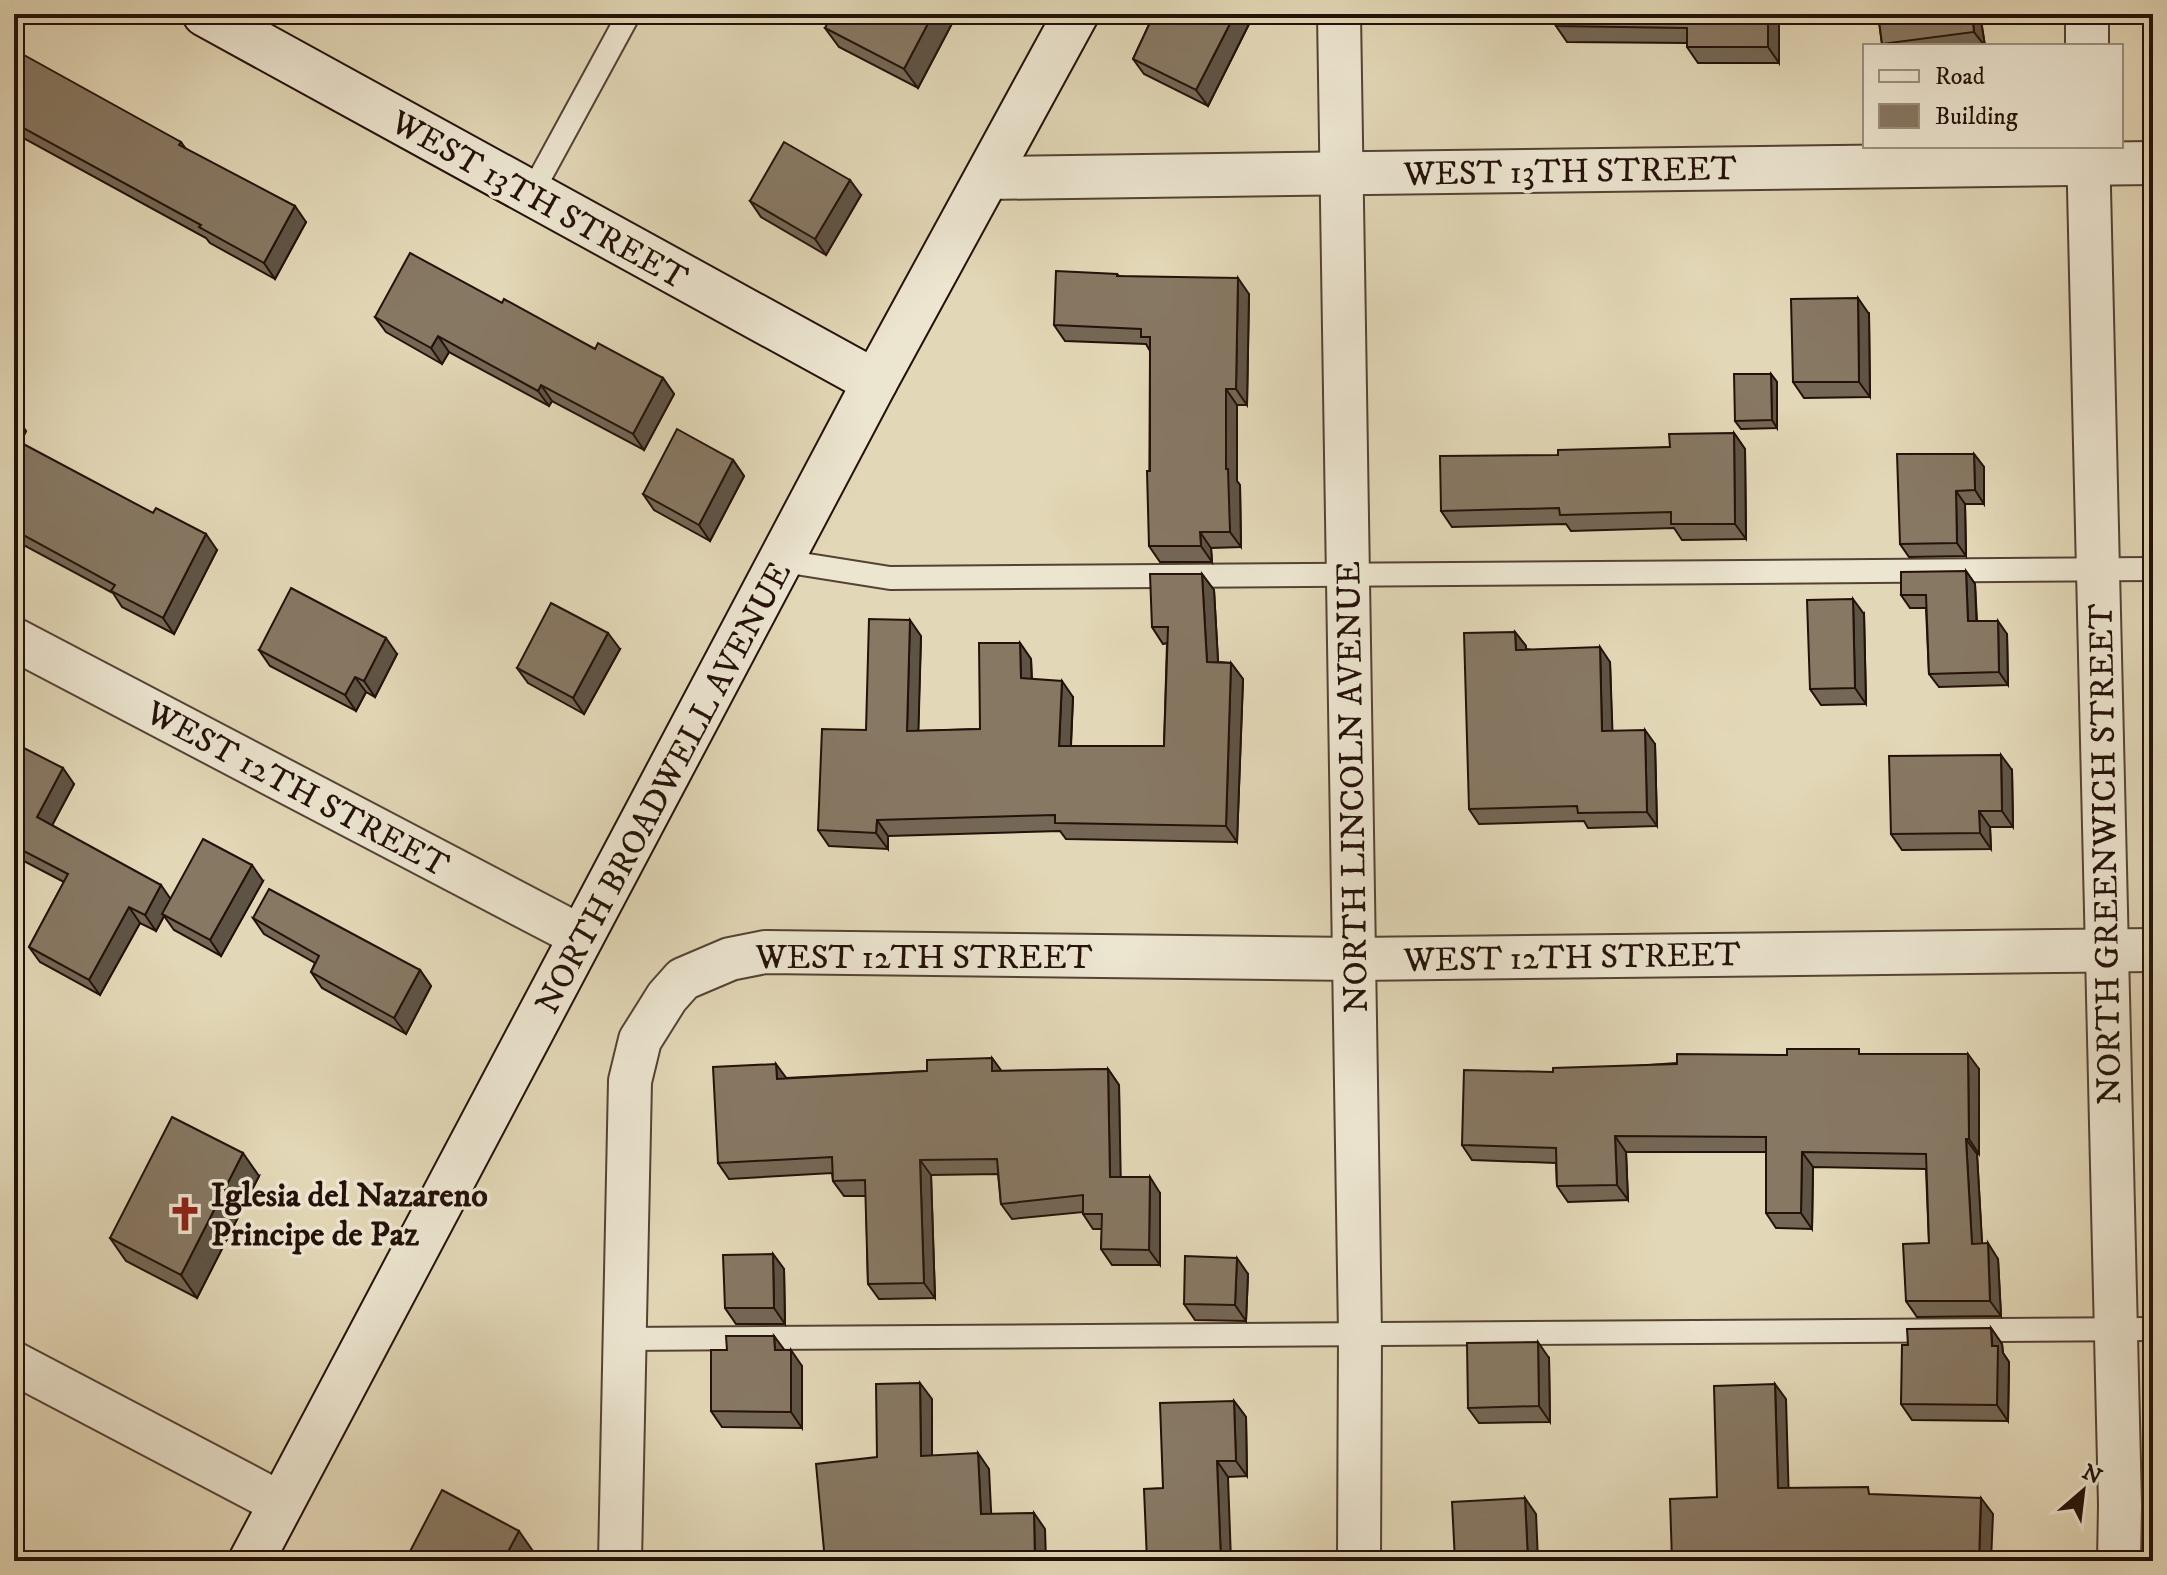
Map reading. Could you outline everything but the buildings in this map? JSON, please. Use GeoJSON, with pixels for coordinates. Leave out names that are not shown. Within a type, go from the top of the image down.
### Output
{"type":"FeatureCollection","features":[{"type":"Feature","properties":{"kind":"main road","name":"WEST 13TH STREET"},"geometry":{"type":"LineString","coordinates":[[205,14],[875,382]]}},
{"type":"Feature","properties":{"kind":"main road","name":"NORTH BROADWELL AVENUE"},"geometry":{"type":"LineString","coordinates":[[251,1561],[783,561],[875,382],[1076,14]]}},
{"type":"Feature","properties":{"kind":"street","name":"NORTH LINCOLN AVENUE"},"geometry":{"type":"LineString","coordinates":[[1339,14],[1360,1334],[1359,1561]]}},
{"type":"Feature","properties":{"kind":"street"},"geometry":{"type":"LineString","coordinates":[[2087,14],[2087,44]]}},
{"type":"Feature","properties":{"kind":"street","name":"WEST 13TH STREET"},"geometry":{"type":"LineString","coordinates":[[988,178],[1342,173],[2088,155],[2153,163]]}},
{"type":"Feature","properties":{"kind":"street","name":"NORTH GREENWICH STREET"},"geometry":{"type":"LineString","coordinates":[[2088,155],[2106,950],[2134,1329],[2120,1505],[2119,1561]]}},
{"type":"Feature","properties":{"kind":"street","name":"WEST 12TH STREET"},"geometry":{"type":"LineString","coordinates":[[14,639],[582,937]]}},
{"type":"Feature","properties":{"kind":"street","name":"WEST 12TH STREET"},"geometry":{"type":"LineString","coordinates":[[620,1561],[630,1081],[640,1040],[667,997],[683,979],[730,959],[765,952],[1354,959],[2153,950]]}},
{"type":"Feature","properties":{"kind":"street"},"geometry":{"type":"LineString","coordinates":[[14,1363],[282,1504]]}},
{"type":"Feature","properties":{"kind":"lane"},"geometry":{"type":"LineString","coordinates":[[531,194],[629,14]]}},
{"type":"Feature","properties":{"kind":"lane"},"geometry":{"type":"LineString","coordinates":[[783,561],[890,578],[2153,569]]}},
{"type":"Feature","properties":{"kind":"lane"},"geometry":{"type":"LineString","coordinates":[[624,1339],[2134,1329]]}},
{"type":"Feature","properties":{"kind":"place","name":"Iglesia del Nazareno Principe de Paz"},"geometry":{"type":"Point","coordinates":[185,1214]}}]}
